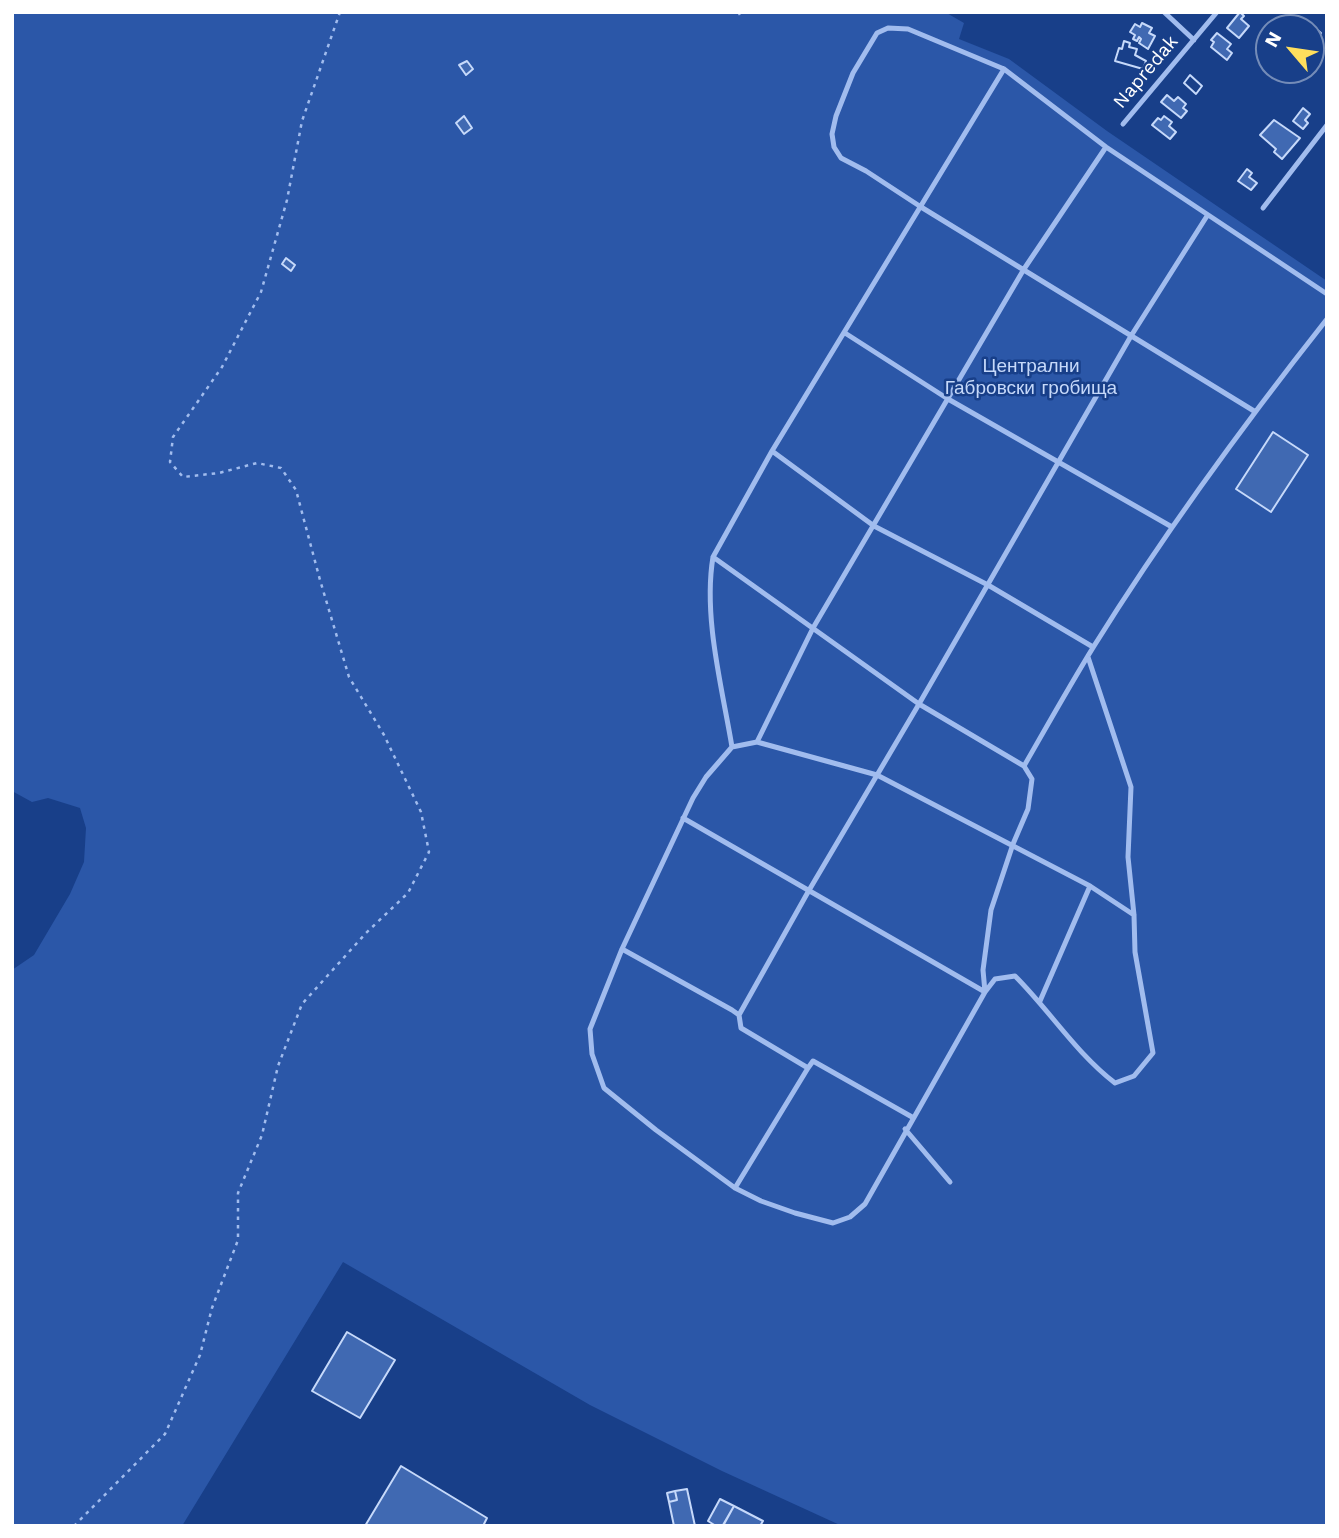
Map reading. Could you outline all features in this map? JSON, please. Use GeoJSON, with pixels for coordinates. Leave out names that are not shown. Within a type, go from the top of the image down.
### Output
{"type":"FeatureCollection","features":[{"type":"Feature","properties":{"kind":"lane","name":"Napredak"},"geometry":{"type":"LineString","coordinates":[[1164,12],[1194,40]]}},
{"type":"Feature","properties":{"kind":"lane","name":"Napredak"},"geometry":{"type":"LineString","coordinates":[[1123,124],[1217,12]]}},
{"type":"Feature","properties":{"kind":"lane"},"geometry":{"type":"LineString","coordinates":[[1254,411],[921,207],[866,170],[841,158],[834,147],[832,134],[836,116],[853,73],[877,33],[888,28],[908,29],[1004,69],[1106,147],[1327,294]]}},
{"type":"Feature","properties":{"kind":"lane"},"geometry":{"type":"LineString","coordinates":[[732,747],[711,611],[710,576],[713,557],[772,451],[1004,69]]}},
{"type":"Feature","properties":{"kind":"lane"},"geometry":{"type":"LineString","coordinates":[[1263,208],[1327,125]]}},
{"type":"Feature","properties":{"kind":"lane"},"geometry":{"type":"LineString","coordinates":[[757,741],[813,628],[1024,269],[1106,147]]}},
{"type":"Feature","properties":{"kind":"lane"},"geometry":{"type":"LineString","coordinates":[[808,1068],[741,1028],[739,1015],[1130,336],[1207,216]]}},
{"type":"Feature","properties":{"kind":"lane"},"geometry":{"type":"LineString","coordinates":[[1024,766],[1093,647],[1172,527],[1254,411],[1327,319]]}},
{"type":"Feature","properties":{"kind":"lane"},"geometry":{"type":"LineString","coordinates":[[845,333],[948,399],[1172,527]]}},
{"type":"Feature","properties":{"kind":"lane"},"geometry":{"type":"LineString","coordinates":[[772,451],[874,526],[988,585],[1093,647]]}},
{"type":"Feature","properties":{"kind":"lane"},"geometry":{"type":"LineString","coordinates":[[713,557],[919,704],[1024,766],[1032,779],[1031,794],[992,910],[983,970],[985,992]]}},
{"type":"Feature","properties":{"kind":"lane"},"geometry":{"type":"LineString","coordinates":[[1088,657],[1131,787],[1128,857],[1134,915],[1135,952],[1153,1054],[1134,1076],[1115,1083],[1090,1064],[1040,1002],[1015,976],[995,979],[905,1129],[864,1204],[850,1217],[833,1223],[795,1213],[735,1188],[604,1088],[592,1054],[590,1029],[622,949],[683,818],[706,777],[732,747],[757,741],[877,775],[1013,844],[1090,886],[1134,915]]}},
{"type":"Feature","properties":{"kind":"lane"},"geometry":{"type":"LineString","coordinates":[[683,818],[985,992]]}},
{"type":"Feature","properties":{"kind":"lane"},"geometry":{"type":"LineString","coordinates":[[1040,1002],[1090,886]]}},
{"type":"Feature","properties":{"kind":"lane"},"geometry":{"type":"LineString","coordinates":[[622,949],[739,1015]]}},
{"type":"Feature","properties":{"kind":"lane"},"geometry":{"type":"LineString","coordinates":[[735,1188],[813,1060],[912,1117]]}},
{"type":"Feature","properties":{"kind":"lane"},"geometry":{"type":"LineString","coordinates":[[905,1129],[950,1182]]}},
{"type":"Feature","properties":{"kind":"path"},"geometry":{"type":"LineString","coordinates":[[75,1526],[165,1434],[200,1355],[212,1308],[239,1240],[238,1193],[262,1135],[278,1066],[302,1004],[366,933],[408,893],[429,852],[421,812],[384,735],[349,677],[296,491],[281,468],[257,463],[219,473],[183,477],[170,462],[173,437],[222,367],[261,292],[287,200],[302,121],[340,12]]}},
{"type":"Feature","properties":{"kind":"green space","name":"Централни Габровски гробища"},"geometry":{"type":"Polygon","coordinates":[[[12,12],[945,12],[964,23],[959,39],[1009,59],[1107,131],[1327,281],[1327,1526],[842,1526],[722,1471],[590,1405],[343,1262],[182,1526],[12,1526],[12,970],[34,955],[70,894],[84,862],[86,828],[80,808],[48,798],[32,802],[12,791],[12,12]]]}},
{"type":"Feature","properties":{"kind":"building"},"geometry":{"type":"Polygon","coordinates":[[[1240,12],[1244,16],[1241,19],[1249,26],[1239,38],[1227,28],[1240,12]]]}},
{"type":"Feature","properties":{"kind":"building"},"geometry":{"type":"Polygon","coordinates":[[[1142,23],[1152,28],[1149,33],[1155,36],[1148,49],[1139,43],[1139,37],[1137,41],[1133,39],[1135,35],[1130,32],[1135,24],[1140,27],[1142,23]]]}},
{"type":"Feature","properties":{"kind":"building"},"geometry":{"type":"Polygon","coordinates":[[[1217,33],[1231,44],[1227,49],[1232,53],[1227,60],[1211,47],[1214,42],[1211,40],[1217,33]]]}},
{"type":"Feature","properties":{"kind":"building"},"geometry":{"type":"Polygon","coordinates":[[[1124,41],[1130,43],[1129,47],[1137,49],[1135,55],[1146,61],[1143,69],[1115,61],[1124,41]]]}},
{"type":"Feature","properties":{"kind":"building"},"geometry":{"type":"Polygon","coordinates":[[[1124,41],[1130,43],[1129,47],[1137,49],[1135,55],[1146,61],[1143,69],[1115,61],[1124,41]]]}},
{"type":"Feature","properties":{"kind":"building"},"geometry":{"type":"Polygon","coordinates":[[[467,61],[473,69],[466,75],[459,65],[467,61]]]}},
{"type":"Feature","properties":{"kind":"building"},"geometry":{"type":"Polygon","coordinates":[[[1190,75],[1202,86],[1196,94],[1184,83],[1190,75]]]}},
{"type":"Feature","properties":{"kind":"building"},"geometry":{"type":"Polygon","coordinates":[[[1190,75],[1202,86],[1196,94],[1184,83],[1190,75]]]}},
{"type":"Feature","properties":{"kind":"building"},"geometry":{"type":"Polygon","coordinates":[[[1167,95],[1174,101],[1178,97],[1186,104],[1183,108],[1187,111],[1181,118],[1161,102],[1167,95]]]}},
{"type":"Feature","properties":{"kind":"building"},"geometry":{"type":"Polygon","coordinates":[[[1303,108],[1310,114],[1303,129],[1293,121],[1303,108]]]}},
{"type":"Feature","properties":{"kind":"building"},"geometry":{"type":"Polygon","coordinates":[[[464,116],[472,128],[464,134],[456,123],[464,116]]]}},
{"type":"Feature","properties":{"kind":"building"},"geometry":{"type":"Polygon","coordinates":[[[1164,116],[1172,122],[1169,126],[1176,132],[1170,139],[1152,125],[1164,116]]]}},
{"type":"Feature","properties":{"kind":"building"},"geometry":{"type":"Polygon","coordinates":[[[1274,120],[1300,138],[1282,159],[1274,152],[1276,149],[1260,135],[1274,120]]]}},
{"type":"Feature","properties":{"kind":"building"},"geometry":{"type":"Polygon","coordinates":[[[1247,169],[1252,173],[1249,177],[1257,183],[1251,190],[1238,181],[1247,169]]]}},
{"type":"Feature","properties":{"kind":"building"},"geometry":{"type":"Polygon","coordinates":[[[286,258],[295,265],[291,271],[282,264],[286,258]]]}},
{"type":"Feature","properties":{"kind":"building"},"geometry":{"type":"Polygon","coordinates":[[[1273,432],[1308,455],[1271,512],[1236,489],[1273,432]]]}},
{"type":"Feature","properties":{"kind":"building"},"geometry":{"type":"Polygon","coordinates":[[[347,1332],[395,1360],[360,1418],[312,1391],[347,1332]]]}},
{"type":"Feature","properties":{"kind":"building"},"geometry":{"type":"Polygon","coordinates":[[[401,1466],[487,1518],[483,1526],[365,1526],[401,1466]]]}},
{"type":"Feature","properties":{"kind":"building"},"geometry":{"type":"Polygon","coordinates":[[[687,1489],[695,1526],[674,1526],[669,1502],[677,1500],[675,1491],[687,1489]]]}},
{"type":"Feature","properties":{"kind":"building"},"geometry":{"type":"Polygon","coordinates":[[[675,1491],[677,1500],[669,1502],[667,1493],[675,1491]]]}},
{"type":"Feature","properties":{"kind":"building"},"geometry":{"type":"Polygon","coordinates":[[[720,1499],[734,1506],[723,1526],[716,1526],[708,1521],[720,1499]]]}},
{"type":"Feature","properties":{"kind":"building"},"geometry":{"type":"Polygon","coordinates":[[[734,1506],[763,1521],[760,1526],[723,1525],[734,1506]]]}}]}
